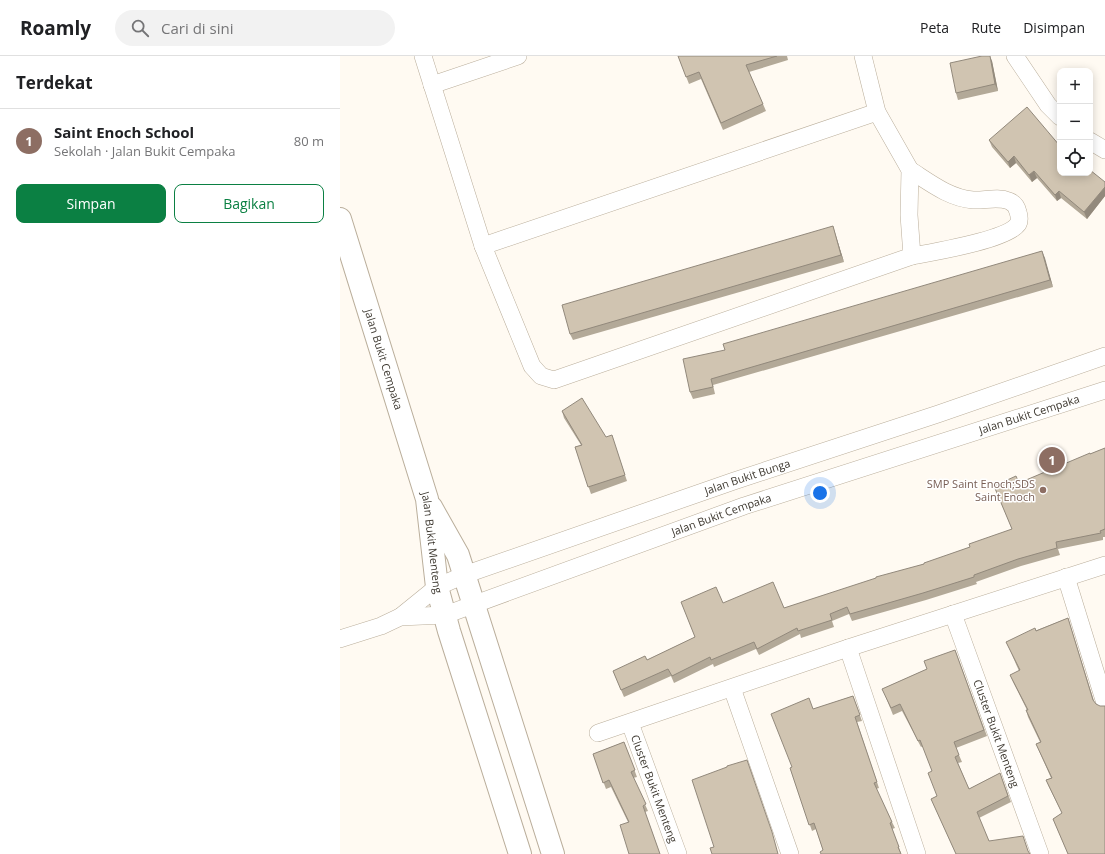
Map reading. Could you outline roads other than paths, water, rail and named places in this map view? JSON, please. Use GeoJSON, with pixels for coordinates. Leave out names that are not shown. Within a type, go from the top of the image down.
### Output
{"type":"FeatureCollection","features":[{"type":"Feature","properties":{"kind":"street"},"geometry":{"type":"LineString","coordinates":[[423,56],[483,246],[532,366],[541,376],[554,380],[912,256],[959,248],[1006,233],[1017,224],[1019,214],[1015,205],[1009,201],[997,199],[972,200],[948,194],[910,170],[877,112],[863,56]]}},
{"type":"Feature","properties":{"kind":"street"},"geometry":{"type":"LineString","coordinates":[[432,85],[518,56]]}},
{"type":"Feature","properties":{"kind":"street"},"geometry":{"type":"LineString","coordinates":[[1015,56],[1048,105],[1057,114]]}},
{"type":"Feature","properties":{"kind":"street"},"geometry":{"type":"LineString","coordinates":[[483,246],[877,112]]}},
{"type":"Feature","properties":{"kind":"street"},"geometry":{"type":"LineString","coordinates":[[1093,143],[1105,150]]}},
{"type":"Feature","properties":{"kind":"street"},"geometry":{"type":"LineString","coordinates":[[910,170],[909,215],[912,256]]}},
{"type":"Feature","properties":{"kind":"street","name":"Jalan Bukit Cempaka"},"geometry":{"type":"LineString","coordinates":[[340,219],[427,499]]}},
{"type":"Feature","properties":{"kind":"street","name":"Jalan Bukit Bunga"},"geometry":{"type":"LineString","coordinates":[[400,617],[437,586],[464,575],[734,481],[938,414],[1105,356]]}},
{"type":"Feature","properties":{"kind":"street","name":"Jalan Bukit Cempaka"},"geometry":{"type":"LineString","coordinates":[[340,639],[381,626],[400,617],[445,615],[744,506],[1105,390]]}},
{"type":"Feature","properties":{"kind":"street"},"geometry":{"type":"LineString","coordinates":[[938,414],[947,440]]}},
{"type":"Feature","properties":{"kind":"street"},"geometry":{"type":"LineString","coordinates":[[734,481],[744,506]]}},
{"type":"Feature","properties":{"kind":"street","name":"Jalan Bukit Menteng"},"geometry":{"type":"LineString","coordinates":[[427,499],[458,555],[553,854]]}},
{"type":"Feature","properties":{"kind":"street","name":"Jalan Bukit Menteng"},"geometry":{"type":"LineString","coordinates":[[427,499],[437,586],[451,639],[520,854]]}},
{"type":"Feature","properties":{"kind":"street","name":"Cluster Bukit Menteng"},"geometry":{"type":"LineString","coordinates":[[598,733],[848,648],[1105,565]]}},
{"type":"Feature","properties":{"kind":"street"},"geometry":{"type":"LineString","coordinates":[[1066,578],[1105,702]]}},
{"type":"Feature","properties":{"kind":"street","name":"Cluster Bukit Menteng"},"geometry":{"type":"LineString","coordinates":[[953,614],[1040,854]]}},
{"type":"Feature","properties":{"kind":"street"},"geometry":{"type":"LineString","coordinates":[[848,648],[917,854]]}},
{"type":"Feature","properties":{"kind":"street"},"geometry":{"type":"LineString","coordinates":[[732,688],[790,854]]}},
{"type":"Feature","properties":{"kind":"street","name":"Cluster Bukit Menteng"},"geometry":{"type":"LineString","coordinates":[[630,723],[678,854]]}},
{"type":"Feature","properties":{"kind":"place","name":"Saint Enoch School"},"geometry":{"type":"Point","coordinates":[1052,460]}},
{"type":"Feature","properties":{"kind":"place","name":"SMP Saint Enoch;SDS Saint Enoch"},"geometry":{"type":"Point","coordinates":[1043,490]}}]}
